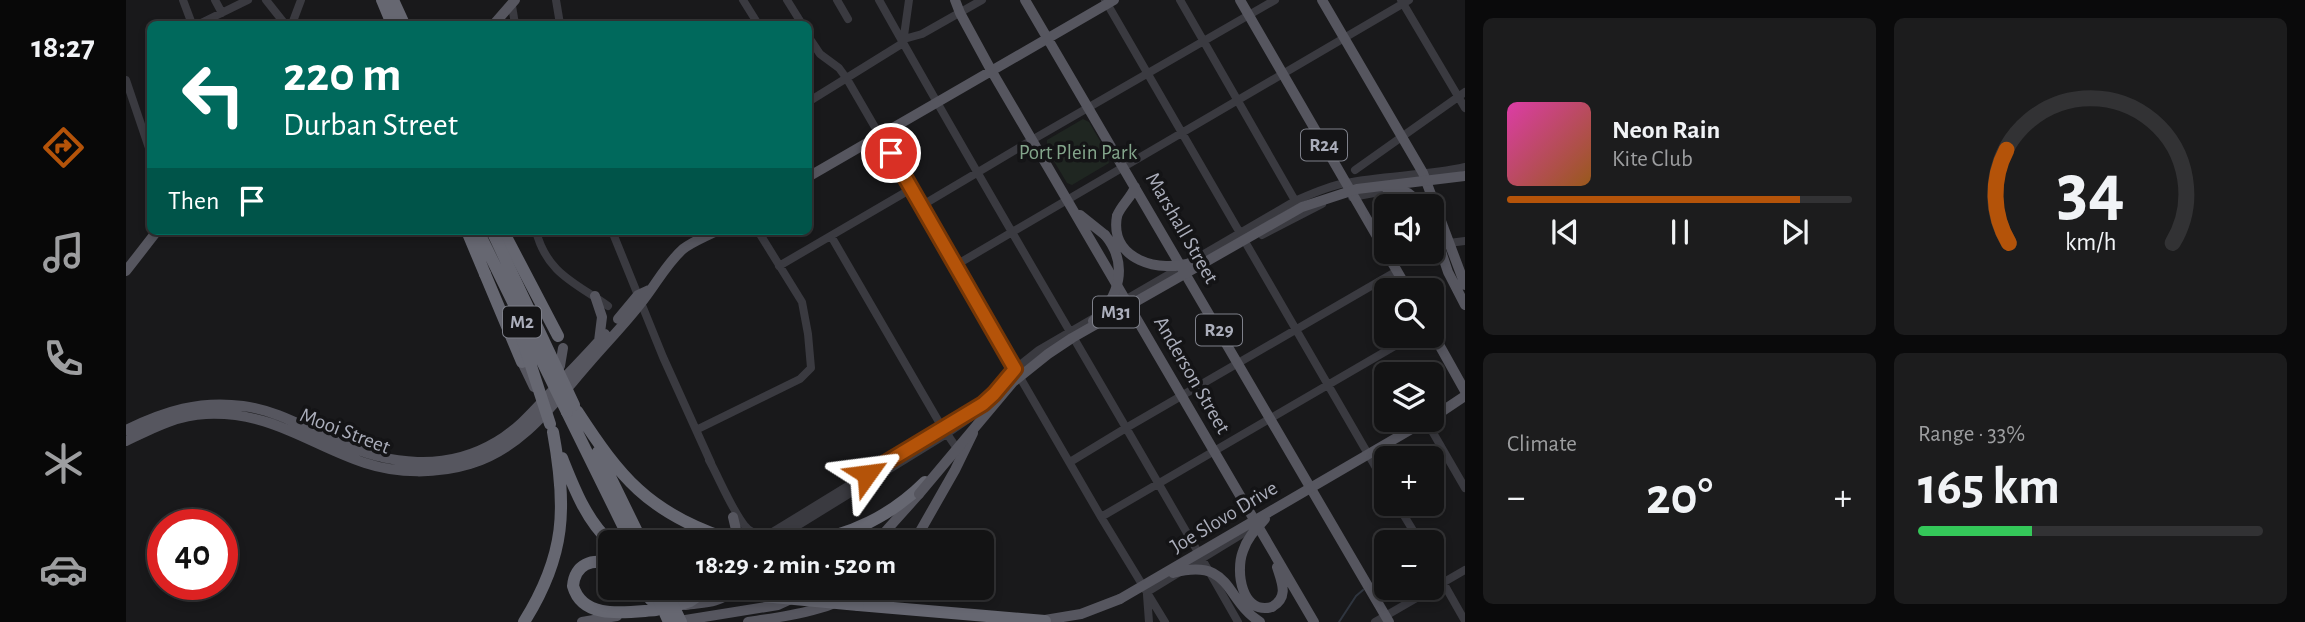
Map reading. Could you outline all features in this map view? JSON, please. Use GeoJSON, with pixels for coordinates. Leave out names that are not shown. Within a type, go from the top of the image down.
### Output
{"type":"FeatureCollection","features":[{"type":"Feature","properties":{"kind":"highway"},"geometry":{"type":"LineString","coordinates":[[382,0],[393,21]]}},
{"type":"Feature","properties":{"kind":"highway"},"geometry":{"type":"LineString","coordinates":[[393,0],[403,21]]}},
{"type":"Feature","properties":{"kind":"highway"},"geometry":{"type":"LineString","coordinates":[[470,235],[524,369]]}},
{"type":"Feature","properties":{"kind":"highway","name":"M2"},"geometry":{"type":"LineString","coordinates":[[480,235],[501,281],[573,409],[636,530]]}},
{"type":"Feature","properties":{"kind":"highway","name":"M2"},"geometry":{"type":"LineString","coordinates":[[494,235],[626,530]]}},
{"type":"Feature","properties":{"kind":"highway"},"geometry":{"type":"LineString","coordinates":[[505,235],[561,343]]}},
{"type":"Feature","properties":{"kind":"highway"},"geometry":{"type":"LineString","coordinates":[[501,281],[576,493],[599,530]]}},
{"type":"Feature","properties":{"kind":"highway"},"geometry":{"type":"LineString","coordinates":[[573,409],[642,495],[685,522],[704,530]]}},
{"type":"Feature","properties":{"kind":"highway"},"geometry":{"type":"LineString","coordinates":[[524,622],[546,583],[557,551],[561,527],[561,486],[551,428]]}},
{"type":"Feature","properties":{"kind":"highway"},"geometry":{"type":"LineString","coordinates":[[853,530],[886,514],[913,496],[956,459]]}},
{"type":"Feature","properties":{"kind":"highway"},"geometry":{"type":"LineString","coordinates":[[598,562],[593,561],[580,567],[576,572],[573,586],[583,603],[591,608],[609,612],[651,600]]}},
{"type":"Feature","properties":{"kind":"highway"},"geometry":{"type":"LineString","coordinates":[[662,600],[663,622]]}},
{"type":"Feature","properties":{"kind":"highway"},"geometry":{"type":"LineString","coordinates":[[663,600],[670,622]]}},
{"type":"Feature","properties":{"kind":"highway"},"geometry":{"type":"LineString","coordinates":[[664,600],[681,622]]}},
{"type":"Feature","properties":{"kind":"highway"},"geometry":{"type":"LineString","coordinates":[[805,600],[1045,621]]}},
{"type":"Feature","properties":{"kind":"main road","name":"Anderson Street"},"geometry":{"type":"LineString","coordinates":[[955,0],[991,70],[1314,622]]}},
{"type":"Feature","properties":{"kind":"main road","name":"Marshall Street"},"geometry":{"type":"LineString","coordinates":[[1025,0],[1387,619]]}},
{"type":"Feature","properties":{"kind":"main road","name":"R24"},"geometry":{"type":"LineString","coordinates":[[1240,0],[1345,183],[1355,193],[1400,278]]}},
{"type":"Feature","properties":{"kind":"main road"},"geometry":{"type":"LineString","coordinates":[[1322,0],[1425,179],[1465,285]]}},
{"type":"Feature","properties":{"kind":"main road"},"geometry":{"type":"LineString","coordinates":[[812,175],[1109,1]]}},
{"type":"Feature","properties":{"kind":"main road"},"geometry":{"type":"LineString","coordinates":[[497,21],[513,3]]}},
{"type":"Feature","properties":{"kind":"main road","name":"M31"},"geometry":{"type":"LineString","coordinates":[[956,459],[1013,382],[1048,354],[1231,246],[1321,199],[1465,178]]}},
{"type":"Feature","properties":{"kind":"main road"},"geometry":{"type":"LineString","coordinates":[[1135,187],[1116,216],[1117,234],[1135,258],[1168,268],[1182,266],[1231,246]]}},
{"type":"Feature","properties":{"kind":"main road"},"geometry":{"type":"LineString","coordinates":[[1355,193],[1388,190],[1409,194]]}},
{"type":"Feature","properties":{"kind":"main road"},"geometry":{"type":"LineString","coordinates":[[1073,337],[1109,304],[1117,288],[1120,271],[1117,254],[1105,235],[1074,210]]}},
{"type":"Feature","properties":{"kind":"main road"},"geometry":{"type":"LineString","coordinates":[[126,271],[154,235]]}},
{"type":"Feature","properties":{"kind":"main road","name":"Mooi Street"},"geometry":{"type":"LineString","coordinates":[[126,441],[187,416],[234,414],[267,421],[365,463],[383,468],[416,472],[468,465],[498,453],[522,436],[588,352],[651,289],[683,250],[709,235]]}},
{"type":"Feature","properties":{"kind":"main road"},"geometry":{"type":"LineString","coordinates":[[1444,260],[1465,305]]}},
{"type":"Feature","properties":{"kind":"main road"},"geometry":{"type":"LineString","coordinates":[[595,296],[602,317],[599,341]]}},
{"type":"Feature","properties":{"kind":"main road","name":"Mooi Street"},"geometry":{"type":"LineString","coordinates":[[126,430],[165,412],[187,407],[205,404],[247,406],[388,460],[452,460],[480,450],[508,434],[547,404],[571,383],[639,299]]}},
{"type":"Feature","properties":{"kind":"main road"},"geometry":{"type":"LineString","coordinates":[[524,369],[533,378],[539,379],[556,371],[562,359],[561,343]]}},
{"type":"Feature","properties":{"kind":"main road"},"geometry":{"type":"LineString","coordinates":[[561,343],[574,353],[588,352]]}},
{"type":"Feature","properties":{"kind":"main road"},"geometry":{"type":"LineString","coordinates":[[561,343],[572,370],[574,378],[571,383]]}},
{"type":"Feature","properties":{"kind":"main road"},"geometry":{"type":"LineString","coordinates":[[1440,348],[1465,394]]}},
{"type":"Feature","properties":{"kind":"main road"},"geometry":{"type":"LineString","coordinates":[[1444,348],[1465,374]]}},
{"type":"Feature","properties":{"kind":"main road"},"geometry":{"type":"LineString","coordinates":[[524,369],[547,404]]}},
{"type":"Feature","properties":{"kind":"main road"},"geometry":{"type":"LineString","coordinates":[[524,369],[533,401],[531,414]]}},
{"type":"Feature","properties":{"kind":"main road","name":"Joe Slovo Drive"},"geometry":{"type":"LineString","coordinates":[[1444,410],[1465,394]]}},
{"type":"Feature","properties":{"kind":"main road"},"geometry":{"type":"LineString","coordinates":[[920,530],[985,409]]}},
{"type":"Feature","properties":{"kind":"main road","name":"Joe Slovo Drive"},"geometry":{"type":"LineString","coordinates":[[1032,622],[1082,614],[1120,599],[1410,432]]}},
{"type":"Feature","properties":{"kind":"main road"},"geometry":{"type":"LineString","coordinates":[[886,530],[913,496]]}},
{"type":"Feature","properties":{"kind":"main road"},"geometry":{"type":"LineString","coordinates":[[1271,548],[1284,592],[1280,601],[1272,607],[1258,607],[1249,600],[1241,586],[1239,568],[1246,543],[1274,509]]}},
{"type":"Feature","properties":{"kind":"main road"},"geometry":{"type":"LineString","coordinates":[[733,517],[736,530]]}},
{"type":"Feature","properties":{"kind":"main road"},"geometry":{"type":"LineString","coordinates":[[1161,577],[1188,570],[1210,573],[1228,584],[1243,607],[1260,622]]}},
{"type":"Feature","properties":{"kind":"main road"},"geometry":{"type":"LineString","coordinates":[[582,622],[652,600]]}},
{"type":"Feature","properties":{"kind":"main road"},"geometry":{"type":"LineString","coordinates":[[702,600],[726,600]]}},
{"type":"Feature","properties":{"kind":"main road"},"geometry":{"type":"LineString","coordinates":[[670,622],[778,605],[789,600]]}},
{"type":"Feature","properties":{"kind":"main road"},"geometry":{"type":"LineString","coordinates":[[748,622],[815,610],[843,600]]}},
{"type":"Feature","properties":{"kind":"street"},"geometry":{"type":"LineString","coordinates":[[183,0],[191,21]]}},
{"type":"Feature","properties":{"kind":"street"},"geometry":{"type":"LineString","coordinates":[[215,0],[222,13]]}},
{"type":"Feature","properties":{"kind":"street"},"geometry":{"type":"LineString","coordinates":[[205,21],[248,0]]}},
{"type":"Feature","properties":{"kind":"street"},"geometry":{"type":"LineString","coordinates":[[266,0],[283,21]]}},
{"type":"Feature","properties":{"kind":"street"},"geometry":{"type":"LineString","coordinates":[[293,21],[301,0]]}},
{"type":"Feature","properties":{"kind":"street"},"geometry":{"type":"LineString","coordinates":[[387,0],[394,21]]}},
{"type":"Feature","properties":{"kind":"street"},"geometry":{"type":"LineString","coordinates":[[556,0],[560,21]]}},
{"type":"Feature","properties":{"kind":"street"},"geometry":{"type":"LineString","coordinates":[[743,0],[756,21]]}},
{"type":"Feature","properties":{"kind":"street"},"geometry":{"type":"LineString","coordinates":[[787,0],[800,21]]}},
{"type":"Feature","properties":{"kind":"street"},"geometry":{"type":"LineString","coordinates":[[836,0],[848,19]]}},
{"type":"Feature","properties":{"kind":"street"},"geometry":{"type":"LineString","coordinates":[[879,0],[1238,622]]}},
{"type":"Feature","properties":{"kind":"street"},"geometry":{"type":"LineString","coordinates":[[903,41],[909,0]]}},
{"type":"Feature","properties":{"kind":"street"},"geometry":{"type":"LineString","coordinates":[[812,100],[903,41],[922,34],[982,0]]}},
{"type":"Feature","properties":{"kind":"street"},"geometry":{"type":"LineString","coordinates":[[1180,0],[1304,215]]}},
{"type":"Feature","properties":{"kind":"street"},"geometry":{"type":"LineString","coordinates":[[921,206],[1275,0]]}},
{"type":"Feature","properties":{"kind":"street"},"geometry":{"type":"LineString","coordinates":[[1109,1],[1147,75],[1374,464]]}},
{"type":"Feature","properties":{"kind":"street"},"geometry":{"type":"LineString","coordinates":[[956,265],[1405,1],[1461,94],[1465,108]]}},
{"type":"Feature","properties":{"kind":"street"},"geometry":{"type":"LineString","coordinates":[[513,3],[516,21]]}},
{"type":"Feature","properties":{"kind":"street"},"geometry":{"type":"LineString","coordinates":[[886,13],[895,16],[907,12]]}},
{"type":"Feature","properties":{"kind":"street"},"geometry":{"type":"LineString","coordinates":[[812,42],[820,54],[839,68],[847,79],[1101,517],[1165,622]]}},
{"type":"Feature","properties":{"kind":"street"},"geometry":{"type":"LineString","coordinates":[[126,80],[147,142]]}},
{"type":"Feature","properties":{"kind":"street"},"geometry":{"type":"LineString","coordinates":[[1355,170],[1461,94]]}},
{"type":"Feature","properties":{"kind":"street"},"geometry":{"type":"LineString","coordinates":[[1184,271],[1322,204],[1355,193],[1425,179],[1465,167]]}},
{"type":"Feature","properties":{"kind":"street"},"geometry":{"type":"LineString","coordinates":[[780,530],[989,399],[1015,369],[1184,271],[1239,233],[1295,201],[1345,183],[1465,178]]}},
{"type":"Feature","properties":{"kind":"street"},"geometry":{"type":"LineString","coordinates":[[779,266],[911,189]]}},
{"type":"Feature","properties":{"kind":"street"},"geometry":{"type":"LineString","coordinates":[[470,235],[474,262],[480,277],[503,331],[524,369]]}},
{"type":"Feature","properties":{"kind":"street"},"geometry":{"type":"LineString","coordinates":[[507,235],[519,248],[561,343]]}},
{"type":"Feature","properties":{"kind":"street"},"geometry":{"type":"LineString","coordinates":[[537,235],[562,276],[608,306]]}},
{"type":"Feature","properties":{"kind":"street"},"geometry":{"type":"LineString","coordinates":[[614,235],[740,530]]}},
{"type":"Feature","properties":{"kind":"street"},"geometry":{"type":"LineString","coordinates":[[696,430],[800,379],[811,368],[802,302],[760,235]]}},
{"type":"Feature","properties":{"kind":"street"},"geometry":{"type":"LineString","coordinates":[[831,236],[943,429],[956,459]]}},
{"type":"Feature","properties":{"kind":"street"},"geometry":{"type":"LineString","coordinates":[[1449,243],[1465,241]]}},
{"type":"Feature","properties":{"kind":"street"},"geometry":{"type":"LineString","coordinates":[[1070,463],[1396,271]]}},
{"type":"Feature","properties":{"kind":"street"},"geometry":{"type":"LineString","coordinates":[[943,429],[985,409],[1073,337]]}},
{"type":"Feature","properties":{"kind":"street"},"geometry":{"type":"LineString","coordinates":[[1101,517],[1391,348]]}},
{"type":"Feature","properties":{"kind":"street"},"geometry":{"type":"LineString","coordinates":[[1444,413],[1465,402]]}},
{"type":"Feature","properties":{"kind":"street"},"geometry":{"type":"LineString","coordinates":[[1147,592],[1411,432]]}},
{"type":"Feature","properties":{"kind":"street"},"geometry":{"type":"LineString","coordinates":[[1435,432],[1465,488]]}},
{"type":"Feature","properties":{"kind":"street"},"geometry":{"type":"LineString","coordinates":[[709,460],[744,526],[750,530]]}},
{"type":"Feature","properties":{"kind":"street"},"geometry":{"type":"LineString","coordinates":[[1444,582],[1465,570]]}},
{"type":"Feature","properties":{"kind":"street"},"geometry":{"type":"LineString","coordinates":[[1444,585],[1465,621]]}},
{"type":"Feature","properties":{"kind":"street"},"geometry":{"type":"LineString","coordinates":[[1147,592],[1149,622]]}},
{"type":"Feature","properties":{"kind":"street"},"geometry":{"type":"LineString","coordinates":[[1374,622],[1387,619],[1417,600]]}},
{"type":"Feature","properties":{"kind":"green space","name":"Port Plein Park"},"geometry":{"type":"Polygon","coordinates":[[[1083,119],[1089,122],[1110,158],[1109,163],[1072,185],[1067,183],[1045,146],[1047,140],[1083,119]]]}},
{"type":"Feature","properties":{"kind":"waterway"},"geometry":{"type":"LineString","coordinates":[[1339,622],[1363,590]]}},
{"type":"Feature","properties":{"kind":"route"},"geometry":{"type":"LineString","coordinates":[[867,474],[983,404],[1015,369],[891,153]]}}]}
